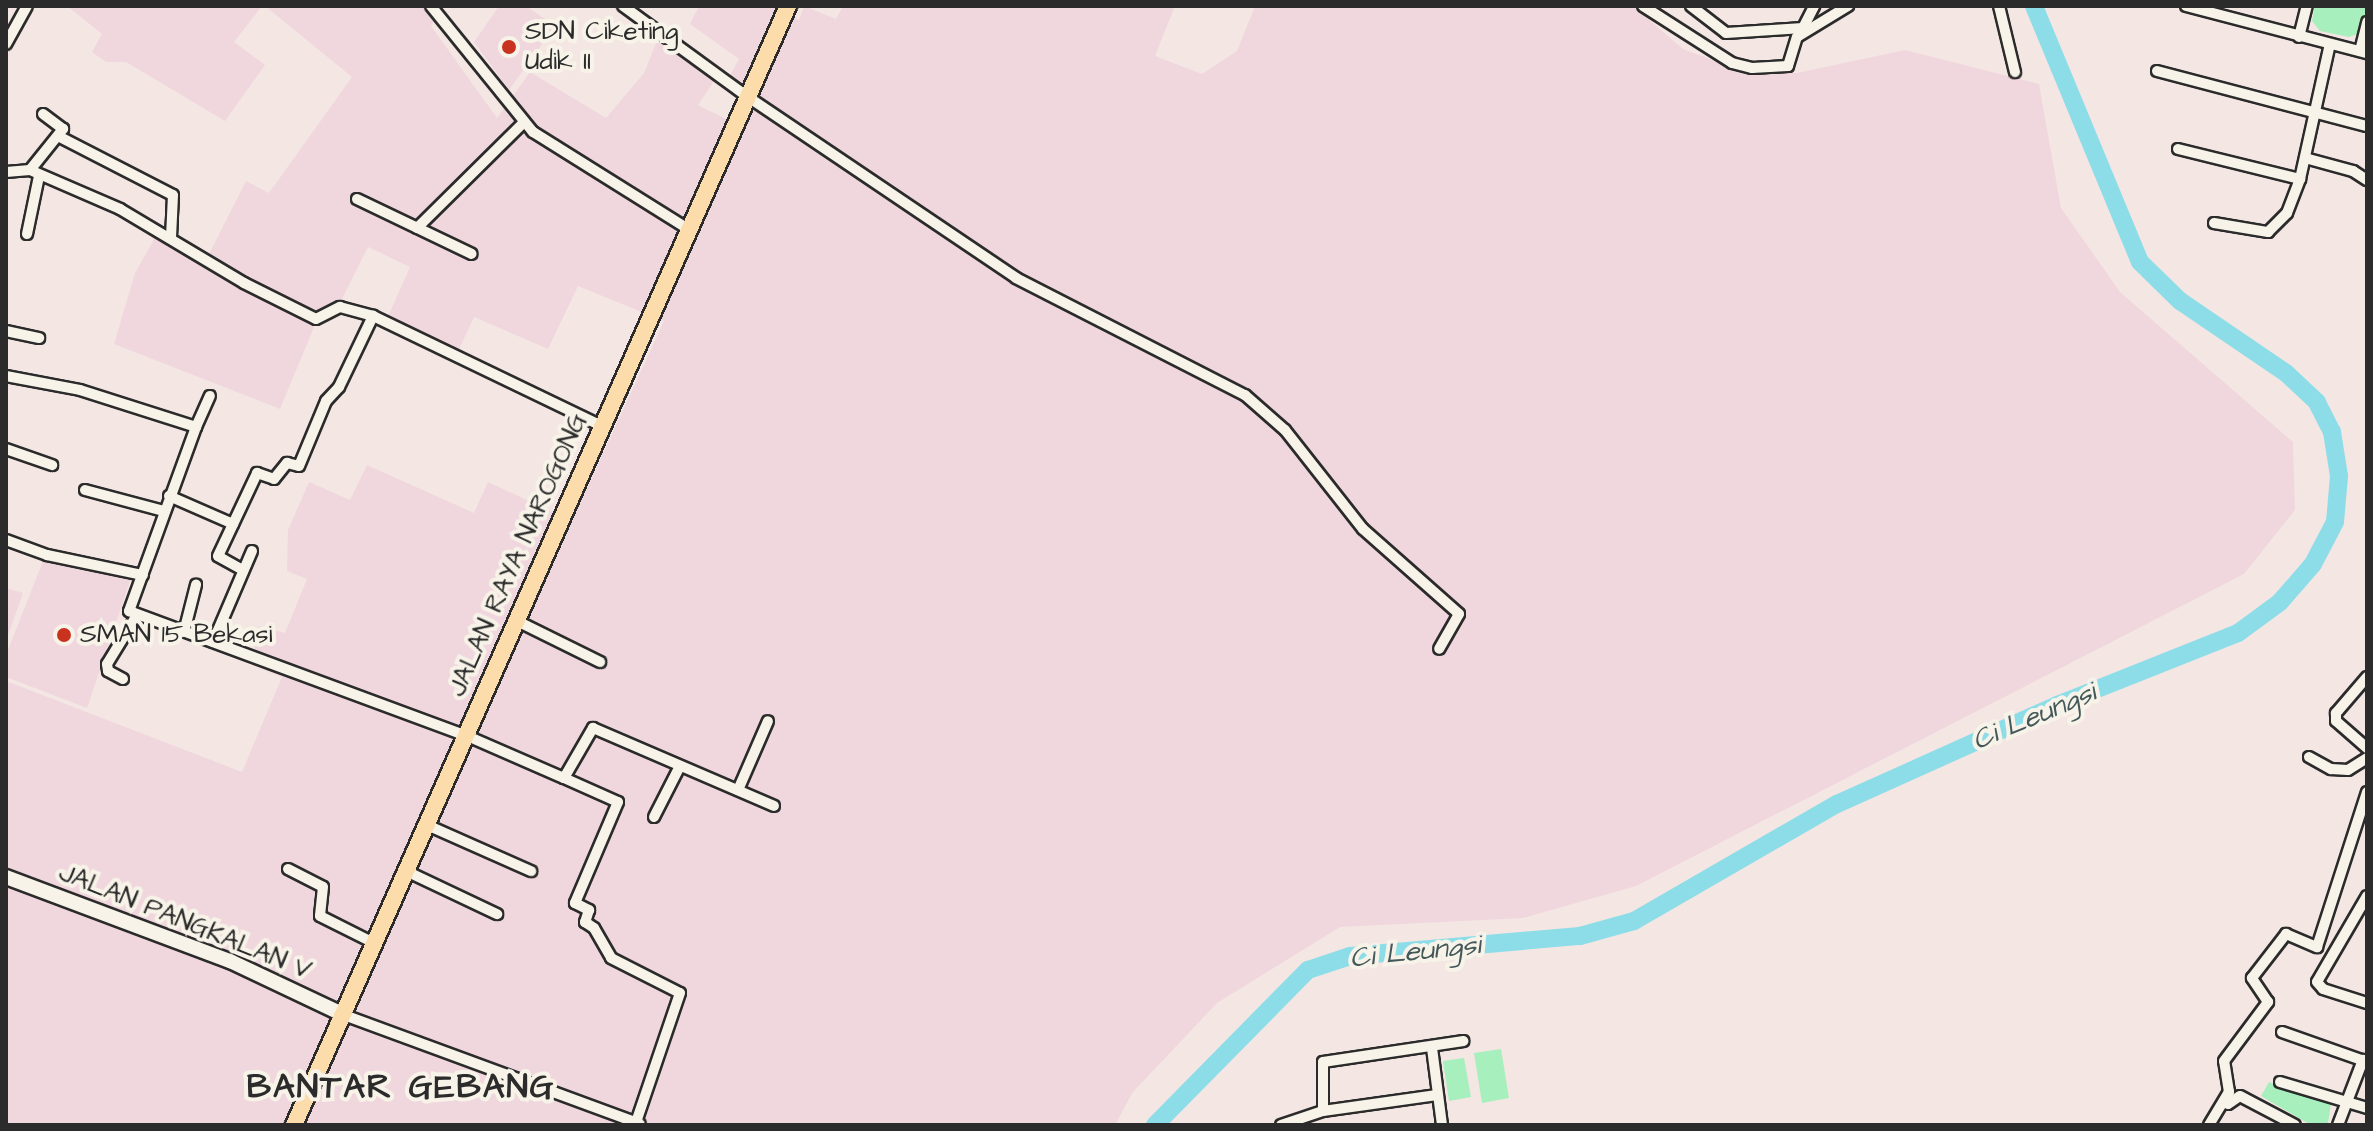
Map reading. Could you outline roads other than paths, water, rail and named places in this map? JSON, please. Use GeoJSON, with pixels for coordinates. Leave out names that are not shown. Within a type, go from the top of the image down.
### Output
{"type":"FeatureCollection","features":[{"type":"Feature","properties":{"kind":"main road","name":"JALAN RAYA NAROGONG"},"geometry":{"type":"LineString","coordinates":[[294,1125],[788,6]]}},
{"type":"Feature","properties":{"kind":"street"},"geometry":{"type":"LineString","coordinates":[[6,44],[27,6]]}},
{"type":"Feature","properties":{"kind":"street"},"geometry":{"type":"LineString","coordinates":[[431,6],[523,123],[605,180],[690,230]]}},
{"type":"Feature","properties":{"kind":"street"},"geometry":{"type":"LineString","coordinates":[[623,6],[748,97],[1016,278],[1245,395],[1285,430],[1363,529],[1459,614],[1439,649]]}},
{"type":"Feature","properties":{"kind":"street"},"geometry":{"type":"LineString","coordinates":[[1643,6],[1732,63],[1752,68],[1788,66],[1797,37],[1848,6]]}},
{"type":"Feature","properties":{"kind":"street"},"geometry":{"type":"LineString","coordinates":[[1691,6],[1726,33],[1803,28],[1814,6]]}},
{"type":"Feature","properties":{"kind":"street"},"geometry":{"type":"LineString","coordinates":[[1999,6],[2015,72]]}},
{"type":"Feature","properties":{"kind":"street"},"geometry":{"type":"LineString","coordinates":[[2186,6],[2363,52],[2367,22]]}},
{"type":"Feature","properties":{"kind":"street"},"geometry":{"type":"LineString","coordinates":[[2299,37],[2307,6]]}},
{"type":"Feature","properties":{"kind":"street"},"geometry":{"type":"LineString","coordinates":[[2214,223],[2268,232],[2287,213],[2300,179],[2330,44]]}},
{"type":"Feature","properties":{"kind":"street"},"geometry":{"type":"LineString","coordinates":[[2157,71],[2367,126]]}},
{"type":"Feature","properties":{"kind":"street"},"geometry":{"type":"LineString","coordinates":[[27,234],[34,173],[64,128],[43,114]]}},
{"type":"Feature","properties":{"kind":"street"},"geometry":{"type":"LineString","coordinates":[[417,228],[523,123]]}},
{"type":"Feature","properties":{"kind":"street"},"geometry":{"type":"LineString","coordinates":[[58,136],[173,195],[171,237]]}},
{"type":"Feature","properties":{"kind":"street"},"geometry":{"type":"LineString","coordinates":[[2178,149],[2300,179]]}},
{"type":"Feature","properties":{"kind":"street"},"geometry":{"type":"LineString","coordinates":[[2305,158],[2353,171],[2367,180]]}},
{"type":"Feature","properties":{"kind":"street"},"geometry":{"type":"LineString","coordinates":[[6,172],[34,173],[120,209],[244,283],[316,319],[340,307],[373,316],[519,380],[602,426]]}},
{"type":"Feature","properties":{"kind":"street"},"geometry":{"type":"LineString","coordinates":[[357,199],[472,254]]}},
{"type":"Feature","properties":{"kind":"street"},"geometry":{"type":"LineString","coordinates":[[241,569],[218,556],[257,473],[274,479],[287,463],[299,466],[326,401],[339,387],[373,316]]}},
{"type":"Feature","properties":{"kind":"street"},"geometry":{"type":"LineString","coordinates":[[6,331],[39,338]]}},
{"type":"Feature","properties":{"kind":"street"},"geometry":{"type":"LineString","coordinates":[[6,376],[80,390],[196,427]]}},
{"type":"Feature","properties":{"kind":"street"},"geometry":{"type":"LineString","coordinates":[[123,679],[108,671],[107,664],[133,613],[169,496],[210,396]]}},
{"type":"Feature","properties":{"kind":"street"},"geometry":{"type":"LineString","coordinates":[[6,449],[52,465]]}},
{"type":"Feature","properties":{"kind":"street"},"geometry":{"type":"LineString","coordinates":[[85,490],[164,511]]}},
{"type":"Feature","properties":{"kind":"street"},"geometry":{"type":"LineString","coordinates":[[169,496],[233,524]]}},
{"type":"Feature","properties":{"kind":"street"},"geometry":{"type":"LineString","coordinates":[[6,540],[47,555],[143,575]]}},
{"type":"Feature","properties":{"kind":"street"},"geometry":{"type":"LineString","coordinates":[[213,642],[241,569],[252,551]]}},
{"type":"Feature","properties":{"kind":"street"},"geometry":{"type":"LineString","coordinates":[[184,632],[196,585]]}},
{"type":"Feature","properties":{"kind":"street"},"geometry":{"type":"LineString","coordinates":[[133,613],[465,735],[618,802],[575,903],[589,910],[585,922],[594,928],[611,958],[680,993],[639,1124],[344,1015]]}},
{"type":"Feature","properties":{"kind":"street"},"geometry":{"type":"LineString","coordinates":[[515,620],[600,662]]}},
{"type":"Feature","properties":{"kind":"street"},"geometry":{"type":"LineString","coordinates":[[2367,677],[2336,713],[2336,721],[2367,748]]}},
{"type":"Feature","properties":{"kind":"street"},"geometry":{"type":"LineString","coordinates":[[738,790],[768,721]]}},
{"type":"Feature","properties":{"kind":"street"},"geometry":{"type":"LineString","coordinates":[[564,778],[590,728],[774,806]]}},
{"type":"Feature","properties":{"kind":"street"},"geometry":{"type":"LineString","coordinates":[[2309,757],[2331,769],[2348,770],[2367,758]]}},
{"type":"Feature","properties":{"kind":"street"},"geometry":{"type":"LineString","coordinates":[[654,817],[680,766]]}},
{"type":"Feature","properties":{"kind":"street"},"geometry":{"type":"LineString","coordinates":[[2212,1125],[2230,1088],[2224,1061],[2268,1002],[2252,978],[2286,934],[2317,947],[2367,792]]}},
{"type":"Feature","properties":{"kind":"street"},"geometry":{"type":"LineString","coordinates":[[427,825],[531,871]]}},
{"type":"Feature","properties":{"kind":"street"},"geometry":{"type":"LineString","coordinates":[[288,869],[323,887],[320,916],[374,943]]}},
{"type":"Feature","properties":{"kind":"street"},"geometry":{"type":"LineString","coordinates":[[406,871],[497,914]]}},
{"type":"Feature","properties":{"kind":"street","name":"JALAN PANGKALAN V"},"geometry":{"type":"LineString","coordinates":[[6,877],[230,961],[344,1015]]}},
{"type":"Feature","properties":{"kind":"street"},"geometry":{"type":"LineString","coordinates":[[2367,896],[2317,982],[2323,989],[2367,1003]]}},
{"type":"Feature","properties":{"kind":"street"},"geometry":{"type":"LineString","coordinates":[[2282,1032],[2365,1061],[2338,1125]]}},
{"type":"Feature","properties":{"kind":"street"},"geometry":{"type":"LineString","coordinates":[[1323,1111],[1323,1062],[1463,1041]]}},
{"type":"Feature","properties":{"kind":"street"},"geometry":{"type":"LineString","coordinates":[[1432,1048],[1442,1125]]}},
{"type":"Feature","properties":{"kind":"street"},"geometry":{"type":"LineString","coordinates":[[2280,1082],[2367,1108]]}},
{"type":"Feature","properties":{"kind":"street"},"geometry":{"type":"LineString","coordinates":[[1281,1125],[1323,1111],[1437,1095]]}},
{"type":"Feature","properties":{"kind":"street"},"geometry":{"type":"LineString","coordinates":[[2212,1125],[2232,1098],[2240,1096],[2295,1125]]}},
{"type":"Feature","properties":{"kind":"waterway","name":"Ci Leungsi"},"geometry":{"type":"LineString","coordinates":[[1155,1125],[1308,970],[1350,956],[1580,936],[1634,921],[1837,804],[2057,705],[2238,633],[2280,602],[2313,564],[2335,522],[2339,476],[2332,432],[2317,402],[2286,373],[2180,301],[2140,262],[2034,6]]}},
{"type":"Feature","properties":{"kind":"place","name":"SDN Ciketing Udik II"},"geometry":{"type":"Point","coordinates":[509,47]}},
{"type":"Feature","properties":{"kind":"place","name":"SMAN 15 Bekasi"},"geometry":{"type":"Point","coordinates":[64,635]}},
{"type":"Feature","properties":{"kind":"district","name":"BANTAR GEBANG"},"geometry":{"type":"Point","coordinates":[401,1088]}}]}
